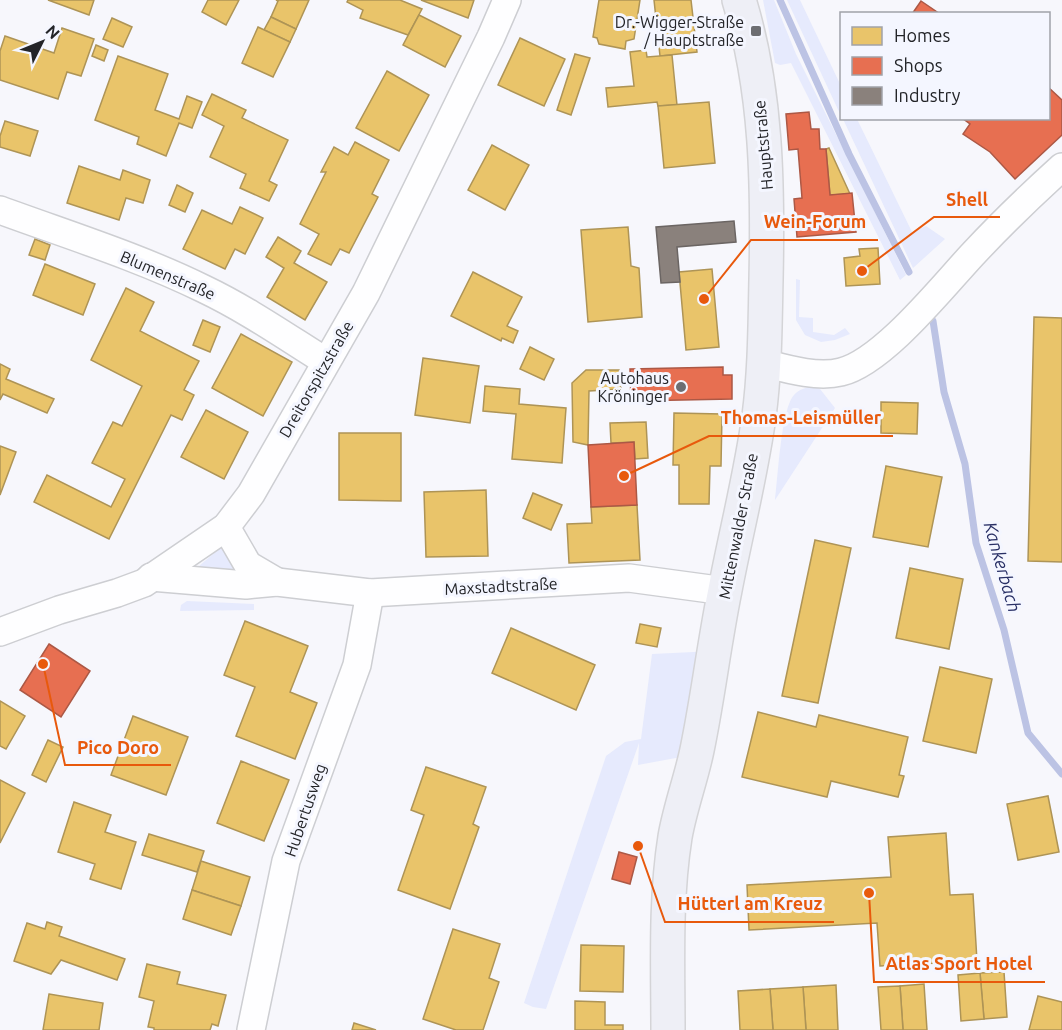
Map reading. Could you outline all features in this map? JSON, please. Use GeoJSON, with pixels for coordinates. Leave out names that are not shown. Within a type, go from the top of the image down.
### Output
{"type":"FeatureCollection","features":[{"type":"Feature","properties":{"kind":"main road","name":"Hauptstraße"},"geometry":{"type":"LineString","coordinates":[[739,0],[747,29],[759,97],[766,159],[768,211],[764,363]]}},
{"type":"Feature","properties":{"kind":"main road","name":"Mittenwalder Straße"},"geometry":{"type":"LineString","coordinates":[[668,1030],[668,904],[675,836],[696,754],[759,419],[764,363]]}},
{"type":"Feature","properties":{"kind":"street","name":"Dreitorspitzstraße"},"geometry":{"type":"LineString","coordinates":[[0,632],[59,610],[144,583],[226,527],[251,494],[366,293],[507,0]]}},
{"type":"Feature","properties":{"kind":"street"},"geometry":{"type":"LineString","coordinates":[[764,363],[802,373],[839,373],[857,367],[910,323],[975,252],[1062,167]]}},
{"type":"Feature","properties":{"kind":"street","name":"Blumenstraße"},"geometry":{"type":"LineString","coordinates":[[0,210],[135,259],[203,288],[326,361]]}},
{"type":"Feature","properties":{"kind":"street","name":"Maxstadtstraße"},"geometry":{"type":"LineString","coordinates":[[226,527],[248,565],[277,582]]}},
{"type":"Feature","properties":{"kind":"street","name":"Maxstadtstraße"},"geometry":{"type":"LineString","coordinates":[[151,578],[246,585],[277,582],[370,593],[629,579],[725,591]]}},
{"type":"Feature","properties":{"kind":"street","name":"Hubertusweg"},"geometry":{"type":"LineString","coordinates":[[251,1030],[286,861],[357,665],[370,593]]}},
{"type":"Feature","properties":{"kind":"shaded area"},"geometry":{"type":"Polygon","coordinates":[[[763,0],[774,0],[796,54],[906,275],[900,280],[791,63],[780,65],[775,63],[763,0]]]}},
{"type":"Feature","properties":{"kind":"shaded area"},"geometry":{"type":"Polygon","coordinates":[[[787,0],[800,0],[840,84],[840,114],[787,0]]]}},
{"type":"Feature","properties":{"kind":"shaded area"},"geometry":{"type":"Polygon","coordinates":[[[843,120],[857,120],[912,232],[926,226],[945,239],[913,268],[843,120]]]}},
{"type":"Feature","properties":{"kind":"shaded area"},"geometry":{"type":"Polygon","coordinates":[[[796,279],[800,280],[799,317],[813,318],[813,332],[834,335],[845,328],[850,334],[821,342],[805,335],[796,320],[796,279]]]}},
{"type":"Feature","properties":{"kind":"shaded area"},"geometry":{"type":"Polygon","coordinates":[[[815,386],[835,408],[775,500],[786,414],[798,391],[815,386]]]}},
{"type":"Feature","properties":{"kind":"shaded area"},"geometry":{"type":"Polygon","coordinates":[[[227,542],[247,573],[191,573],[227,542]]]}},
{"type":"Feature","properties":{"kind":"shaded area"},"geometry":{"type":"Polygon","coordinates":[[[187,601],[254,604],[254,610],[180,611],[181,605],[187,601]]]}},
{"type":"Feature","properties":{"kind":"shaded area"},"geometry":{"type":"Polygon","coordinates":[[[714,651],[692,755],[638,765],[639,743],[546,1009],[524,1003],[606,756],[625,742],[641,739],[652,654],[714,651]]]}},
{"type":"Feature","properties":{"kind":"building: Homes"},"geometry":{"type":"Polygon","coordinates":[[[48,0],[94,0],[89,15],[48,0]]]}},
{"type":"Feature","properties":{"kind":"building: Homes"},"geometry":{"type":"Polygon","coordinates":[[[208,0],[239,0],[226,25],[202,12],[208,0]]]}},
{"type":"Feature","properties":{"kind":"building: Homes"},"geometry":{"type":"Polygon","coordinates":[[[276,0],[309,0],[296,29],[271,17],[278,1],[276,0]]]}},
{"type":"Feature","properties":{"kind":"building: Homes"},"geometry":{"type":"Polygon","coordinates":[[[348,0],[400,0],[422,9],[408,35],[360,18],[363,10],[347,2],[348,0]]]}},
{"type":"Feature","properties":{"kind":"building: Homes"},"geometry":{"type":"Polygon","coordinates":[[[421,0],[474,0],[468,18],[421,0]]]}},
{"type":"Feature","properties":{"kind":"building: Homes"},"geometry":{"type":"Polygon","coordinates":[[[599,0],[640,0],[634,39],[626,41],[625,49],[599,44],[597,38],[593,37],[599,0]]]}},
{"type":"Feature","properties":{"kind":"building: Homes"},"geometry":{"type":"Polygon","coordinates":[[[654,0],[691,0],[697,52],[660,56],[654,0]]]}},
{"type":"Feature","properties":{"kind":"building: Homes"},"geometry":{"type":"Polygon","coordinates":[[[419,15],[461,36],[445,67],[403,45],[419,15]]]}},
{"type":"Feature","properties":{"kind":"building: Homes"},"geometry":{"type":"Polygon","coordinates":[[[271,17],[296,29],[290,42],[264,30],[271,17]]]}},
{"type":"Feature","properties":{"kind":"building: Homes"},"geometry":{"type":"Polygon","coordinates":[[[112,18],[132,27],[123,47],[103,39],[112,18]]]}},
{"type":"Feature","properties":{"kind":"building: Homes"},"geometry":{"type":"Polygon","coordinates":[[[258,27],[290,42],[273,77],[242,63],[258,27]]]}},
{"type":"Feature","properties":{"kind":"building: Homes"},"geometry":{"type":"Polygon","coordinates":[[[62,28],[94,39],[81,76],[67,72],[58,99],[0,80],[0,51],[5,36],[54,53],[62,28]]]}},
{"type":"Feature","properties":{"kind":"building: Homes"},"geometry":{"type":"Polygon","coordinates":[[[520,38],[565,59],[544,106],[498,85],[520,38]]]}},
{"type":"Feature","properties":{"kind":"building: Homes"},"geometry":{"type":"Polygon","coordinates":[[[96,45],[108,50],[104,61],[92,56],[96,45]]]}},
{"type":"Feature","properties":{"kind":"building: Homes"},"geometry":{"type":"Polygon","coordinates":[[[646,50],[647,57],[672,55],[677,105],[658,106],[657,102],[608,107],[606,88],[634,86],[630,52],[646,50]]]}},
{"type":"Feature","properties":{"kind":"building: Homes"},"geometry":{"type":"Polygon","coordinates":[[[575,54],[590,58],[571,115],[557,110],[575,54]]]}},
{"type":"Feature","properties":{"kind":"building: Homes"},"geometry":{"type":"Polygon","coordinates":[[[118,56],[168,74],[155,110],[179,119],[187,96],[202,102],[192,128],[179,123],[166,156],[137,144],[139,137],[95,120],[118,56]]]}},
{"type":"Feature","properties":{"kind":"building: Homes"},"geometry":{"type":"Polygon","coordinates":[[[387,71],[429,95],[399,151],[356,128],[387,71]]]}},
{"type":"Feature","properties":{"kind":"building: Homes"},"geometry":{"type":"Polygon","coordinates":[[[212,94],[246,110],[242,118],[288,140],[269,181],[277,185],[269,201],[240,188],[246,174],[210,157],[224,126],[202,115],[212,94]]]}},
{"type":"Feature","properties":{"kind":"building: Homes"},"geometry":{"type":"Polygon","coordinates":[[[709,102],[715,163],[664,168],[658,106],[709,102]]]}},
{"type":"Feature","properties":{"kind":"building: Homes"},"geometry":{"type":"Polygon","coordinates":[[[5,121],[38,131],[30,156],[0,147],[0,136],[5,121]]]}},
{"type":"Feature","properties":{"kind":"building: Homes"},"geometry":{"type":"Polygon","coordinates":[[[355,142],[389,160],[372,194],[378,197],[349,253],[340,249],[331,265],[308,254],[319,234],[300,224],[326,172],[321,172],[334,147],[348,155],[355,142]]]}},
{"type":"Feature","properties":{"kind":"building: Homes"},"geometry":{"type":"Polygon","coordinates":[[[492,145],[529,165],[505,210],[468,190],[492,145]]]}},
{"type":"Feature","properties":{"kind":"building: Homes"},"geometry":{"type":"Polygon","coordinates":[[[829,148],[850,194],[830,195],[826,149],[829,148]]]}},
{"type":"Feature","properties":{"kind":"building: Homes"},"geometry":{"type":"Polygon","coordinates":[[[79,166],[120,180],[123,170],[150,180],[143,203],[126,198],[119,220],[67,203],[79,166]]]}},
{"type":"Feature","properties":{"kind":"building: Homes"},"geometry":{"type":"Polygon","coordinates":[[[177,185],[193,193],[185,212],[169,205],[177,185]]]}},
{"type":"Feature","properties":{"kind":"building: Homes"},"geometry":{"type":"Polygon","coordinates":[[[240,207],[263,218],[245,254],[235,249],[225,269],[183,249],[202,210],[232,224],[240,207]]]}},
{"type":"Feature","properties":{"kind":"building: Homes"},"geometry":{"type":"Polygon","coordinates":[[[628,227],[631,266],[639,268],[642,317],[588,322],[581,230],[628,227]]]}},
{"type":"Feature","properties":{"kind":"building: Homes"},"geometry":{"type":"Polygon","coordinates":[[[278,237],[301,251],[294,263],[327,282],[305,320],[267,297],[284,268],[266,257],[278,237]]]}},
{"type":"Feature","properties":{"kind":"building: Homes"},"geometry":{"type":"Polygon","coordinates":[[[35,239],[50,245],[45,260],[29,255],[35,239]]]}},
{"type":"Feature","properties":{"kind":"building: Homes"},"geometry":{"type":"Polygon","coordinates":[[[878,248],[880,284],[846,286],[844,258],[860,256],[859,249],[878,248]]]}},
{"type":"Feature","properties":{"kind":"building: Homes"},"geometry":{"type":"Polygon","coordinates":[[[45,264],[95,284],[83,315],[33,295],[45,264]]]}},
{"type":"Feature","properties":{"kind":"building: Homes"},"geometry":{"type":"Polygon","coordinates":[[[712,269],[719,347],[686,350],[679,272],[712,269]]]}},
{"type":"Feature","properties":{"kind":"building: Homes"},"geometry":{"type":"Polygon","coordinates":[[[473,272],[522,297],[507,326],[518,331],[513,343],[502,338],[501,341],[451,316],[473,272]]]}},
{"type":"Feature","properties":{"kind":"building: Homes"},"geometry":{"type":"Polygon","coordinates":[[[126,288],[154,302],[140,331],[199,361],[184,390],[194,395],[182,420],[171,415],[109,539],[34,502],[47,475],[111,507],[125,479],[92,463],[113,422],[122,426],[142,386],[91,360],[126,288]]]}},
{"type":"Feature","properties":{"kind":"building: Homes"},"geometry":{"type":"Polygon","coordinates":[[[1034,317],[1062,318],[1062,562],[1028,561],[1034,317]]]}},
{"type":"Feature","properties":{"kind":"building: Homes"},"geometry":{"type":"Polygon","coordinates":[[[203,320],[220,327],[210,352],[193,345],[203,320]]]}},
{"type":"Feature","properties":{"kind":"building: Homes"},"geometry":{"type":"Polygon","coordinates":[[[241,334],[292,362],[263,416],[212,388],[241,334]]]}},
{"type":"Feature","properties":{"kind":"building: Homes"},"geometry":{"type":"Polygon","coordinates":[[[530,347],[554,359],[544,380],[520,369],[530,347]]]}},
{"type":"Feature","properties":{"kind":"building: Homes"},"geometry":{"type":"Polygon","coordinates":[[[423,358],[479,366],[470,423],[415,415],[423,358]]]}},
{"type":"Feature","properties":{"kind":"building: Homes"},"geometry":{"type":"Polygon","coordinates":[[[0,364],[10,369],[6,379],[54,399],[47,413],[3,394],[0,400],[0,364]]]}},
{"type":"Feature","properties":{"kind":"building: Homes"},"geometry":{"type":"Polygon","coordinates":[[[586,370],[619,370],[621,389],[589,391],[588,445],[573,442],[572,383],[586,370]]]}},
{"type":"Feature","properties":{"kind":"building: Homes"},"geometry":{"type":"Polygon","coordinates":[[[485,386],[520,389],[519,404],[566,408],[562,463],[512,459],[516,414],[483,411],[485,386]]]}},
{"type":"Feature","properties":{"kind":"building: Homes"},"geometry":{"type":"Polygon","coordinates":[[[881,402],[918,403],[917,434],[881,433],[881,402]]]}},
{"type":"Feature","properties":{"kind":"building: Homes"},"geometry":{"type":"Polygon","coordinates":[[[206,410],[248,432],[224,479],[181,457],[206,410]]]}},
{"type":"Feature","properties":{"kind":"building: Homes"},"geometry":{"type":"Polygon","coordinates":[[[674,413],[722,414],[721,466],[710,466],[709,504],[679,504],[679,465],[673,465],[674,413]]]}},
{"type":"Feature","properties":{"kind":"building: Homes"},"geometry":{"type":"Polygon","coordinates":[[[646,422],[648,458],[635,459],[634,442],[611,443],[610,423],[646,422]]]}},
{"type":"Feature","properties":{"kind":"building: Homes"},"geometry":{"type":"Polygon","coordinates":[[[339,433],[401,433],[401,501],[339,500],[339,433]]]}},
{"type":"Feature","properties":{"kind":"building: Homes"},"geometry":{"type":"Polygon","coordinates":[[[0,446],[16,452],[0,495],[0,446]]]}},
{"type":"Feature","properties":{"kind":"building: Homes"},"geometry":{"type":"Polygon","coordinates":[[[886,466],[942,477],[928,547],[873,537],[886,466]]]}},
{"type":"Feature","properties":{"kind":"building: Homes"},"geometry":{"type":"Polygon","coordinates":[[[486,490],[488,556],[426,557],[424,492],[486,490]]]}},
{"type":"Feature","properties":{"kind":"building: Homes"},"geometry":{"type":"Polygon","coordinates":[[[533,493],[562,505],[551,530],[523,518],[533,493]]]}},
{"type":"Feature","properties":{"kind":"building: Homes"},"geometry":{"type":"Polygon","coordinates":[[[637,505],[640,560],[569,563],[567,524],[592,523],[591,507],[637,505]]]}},
{"type":"Feature","properties":{"kind":"building: Homes"},"geometry":{"type":"Polygon","coordinates":[[[815,540],[851,548],[818,703],[782,696],[815,540]]]}},
{"type":"Feature","properties":{"kind":"building: Homes"},"geometry":{"type":"Polygon","coordinates":[[[910,568],[963,579],[949,649],[896,638],[910,568]]]}},
{"type":"Feature","properties":{"kind":"building: Homes"},"geometry":{"type":"Polygon","coordinates":[[[245,621],[308,646],[290,692],[317,703],[295,759],[236,736],[255,687],[224,675],[245,621]]]}},
{"type":"Feature","properties":{"kind":"building: Homes"},"geometry":{"type":"Polygon","coordinates":[[[640,624],[661,628],[657,647],[636,643],[640,624]]]}},
{"type":"Feature","properties":{"kind":"building: Homes"},"geometry":{"type":"Polygon","coordinates":[[[511,628],[595,665],[576,710],[492,673],[511,628]]]}},
{"type":"Feature","properties":{"kind":"building: Homes"},"geometry":{"type":"Polygon","coordinates":[[[940,667],[992,679],[976,753],[923,741],[940,667]]]}},
{"type":"Feature","properties":{"kind":"building: Homes"},"geometry":{"type":"Polygon","coordinates":[[[0,701],[25,716],[6,749],[0,746],[0,701]]]}},
{"type":"Feature","properties":{"kind":"building: Homes"},"geometry":{"type":"Polygon","coordinates":[[[758,712],[816,727],[819,715],[908,737],[899,775],[904,776],[898,797],[831,781],[827,797],[742,777],[758,712]]]}},
{"type":"Feature","properties":{"kind":"building: Homes"},"geometry":{"type":"Polygon","coordinates":[[[133,716],[188,737],[166,795],[111,775],[133,716]]]}},
{"type":"Feature","properties":{"kind":"building: Homes"},"geometry":{"type":"Polygon","coordinates":[[[48,740],[63,747],[46,782],[32,775],[48,740]]]}},
{"type":"Feature","properties":{"kind":"building: Homes"},"geometry":{"type":"Polygon","coordinates":[[[241,761],[289,780],[264,841],[217,823],[241,761]]]}},
{"type":"Feature","properties":{"kind":"building: Homes"},"geometry":{"type":"Polygon","coordinates":[[[426,767],[486,787],[473,824],[479,827],[450,909],[398,890],[424,815],[411,810],[426,767]]]}},
{"type":"Feature","properties":{"kind":"building: Homes"},"geometry":{"type":"Polygon","coordinates":[[[0,780],[25,793],[0,843],[0,780]]]}},
{"type":"Feature","properties":{"kind":"building: Homes"},"geometry":{"type":"Polygon","coordinates":[[[1048,796],[1059,852],[1018,860],[1007,804],[1048,796]]]}},
{"type":"Feature","properties":{"kind":"building: Homes"},"geometry":{"type":"Polygon","coordinates":[[[74,802],[111,815],[105,832],[136,842],[121,889],[90,879],[95,864],[58,852],[74,802]]]}},
{"type":"Feature","properties":{"kind":"building: Homes"},"geometry":{"type":"Polygon","coordinates":[[[946,833],[950,895],[973,894],[977,961],[880,966],[877,923],[749,930],[747,885],[891,877],[888,837],[946,833]]]}},
{"type":"Feature","properties":{"kind":"building: Homes"},"geometry":{"type":"Polygon","coordinates":[[[149,834],[204,851],[197,872],[142,855],[149,834]]]}},
{"type":"Feature","properties":{"kind":"building: Homes"},"geometry":{"type":"Polygon","coordinates":[[[201,861],[250,877],[241,906],[192,890],[201,861]]]}},
{"type":"Feature","properties":{"kind":"building: Homes"},"geometry":{"type":"Polygon","coordinates":[[[192,890],[241,906],[231,935],[183,919],[192,890]]]}},
{"type":"Feature","properties":{"kind":"building: Homes"},"geometry":{"type":"Polygon","coordinates":[[[47,922],[62,927],[59,936],[125,959],[117,980],[61,960],[51,974],[14,961],[27,923],[45,929],[47,922]]]}},
{"type":"Feature","properties":{"kind":"building: Homes"},"geometry":{"type":"Polygon","coordinates":[[[453,929],[500,944],[489,978],[499,982],[483,1030],[456,1030],[423,1019],[453,929]]]}},
{"type":"Feature","properties":{"kind":"building: Homes"},"geometry":{"type":"Polygon","coordinates":[[[581,945],[624,946],[623,992],[580,991],[581,945]]]}},
{"type":"Feature","properties":{"kind":"building: Homes"},"geometry":{"type":"Polygon","coordinates":[[[147,964],[180,972],[177,984],[226,995],[218,1026],[212,1024],[210,1030],[154,1030],[148,1027],[154,1001],[139,997],[147,964]]]}},
{"type":"Feature","properties":{"kind":"building: Homes"},"geometry":{"type":"Polygon","coordinates":[[[1004,972],[1007,1017],[984,1019],[980,973],[1004,972]]]}},
{"type":"Feature","properties":{"kind":"building: Homes"},"geometry":{"type":"Polygon","coordinates":[[[980,973],[984,1019],[961,1021],[958,975],[980,973]]]}},
{"type":"Feature","properties":{"kind":"building: Homes"},"geometry":{"type":"Polygon","coordinates":[[[924,984],[927,1030],[903,1030],[900,986],[924,984]]]}},
{"type":"Feature","properties":{"kind":"building: Homes"},"geometry":{"type":"Polygon","coordinates":[[[836,985],[838,1030],[806,1030],[803,987],[836,985]]]}},
{"type":"Feature","properties":{"kind":"building: Homes"},"geometry":{"type":"Polygon","coordinates":[[[900,986],[903,1030],[881,1030],[878,987],[900,986]]]}},
{"type":"Feature","properties":{"kind":"building: Homes"},"geometry":{"type":"Polygon","coordinates":[[[803,987],[806,1030],[773,1030],[770,989],[803,987]]]}},
{"type":"Feature","properties":{"kind":"building: Homes"},"geometry":{"type":"Polygon","coordinates":[[[770,989],[773,1030],[740,1030],[738,991],[770,989]]]}},
{"type":"Feature","properties":{"kind":"building: Homes"},"geometry":{"type":"Polygon","coordinates":[[[49,994],[103,1003],[99,1030],[43,1030],[49,994]]]}},
{"type":"Feature","properties":{"kind":"building: Homes"},"geometry":{"type":"Polygon","coordinates":[[[1038,996],[1062,1002],[1062,1030],[1029,1030],[1038,996]]]}},
{"type":"Feature","properties":{"kind":"building: Homes"},"geometry":{"type":"Polygon","coordinates":[[[575,1001],[605,1002],[605,1025],[623,1025],[623,1030],[575,1030],[575,1001]]]}},
{"type":"Feature","properties":{"kind":"building: Homes"},"geometry":{"type":"Polygon","coordinates":[[[354,1023],[376,1030],[352,1030],[354,1023]]]}},
{"type":"Feature","properties":{"kind":"building: Shops"},"geometry":{"type":"Polygon","coordinates":[[[921,1],[937,12],[913,12],[921,1]]]}},
{"type":"Feature","properties":{"kind":"building: Shops"},"geometry":{"type":"Polygon","coordinates":[[[1050,89],[1062,100],[1062,135],[1015,179],[990,152],[963,134],[970,124],[965,120],[1050,120],[1050,89]]]}},
{"type":"Feature","properties":{"kind":"building: Shops"},"geometry":{"type":"Polygon","coordinates":[[[809,112],[811,129],[819,129],[820,149],[826,149],[830,195],[852,193],[856,232],[797,237],[794,199],[802,198],[798,149],[789,150],[786,114],[809,112]]]}},
{"type":"Feature","properties":{"kind":"building: Shops","name":"Autohaus Kröninger"},"geometry":{"type":"Polygon","coordinates":[[[723,367],[723,375],[732,375],[732,399],[631,401],[630,369],[723,367]]]}},
{"type":"Feature","properties":{"kind":"building: Shops"},"geometry":{"type":"Polygon","coordinates":[[[634,442],[637,505],[591,507],[588,445],[634,442]]]}},
{"type":"Feature","properties":{"kind":"building: Shops"},"geometry":{"type":"Polygon","coordinates":[[[49,644],[90,671],[61,717],[20,690],[49,644]]]}},
{"type":"Feature","properties":{"kind":"building: Shops"},"geometry":{"type":"Polygon","coordinates":[[[619,852],[637,857],[630,884],[612,879],[619,852]]]}},
{"type":"Feature","properties":{"kind":"building: Industry"},"geometry":{"type":"Polygon","coordinates":[[[734,221],[736,242],[677,247],[680,282],[661,283],[656,227],[734,221]]]}},
{"type":"Feature","properties":{"kind":"waterway","name":"Kankerbach"},"geometry":{"type":"LineString","coordinates":[[780,0],[849,154],[909,272]]}},
{"type":"Feature","properties":{"kind":"waterway","name":"Kankerbach"},"geometry":{"type":"LineString","coordinates":[[933,321],[944,392],[965,464],[976,543],[1004,630],[1028,733],[1062,774]]}},
{"type":"Feature","properties":{"kind":"place","name":"Dr.-Wigger-Straße / Hauptstraße"},"geometry":{"type":"Point","coordinates":[756,31]}},
{"type":"Feature","properties":{"kind":"place","name":"Shell"},"geometry":{"type":"Point","coordinates":[862,271]}},
{"type":"Feature","properties":{"kind":"place","name":"Wein-Forum"},"geometry":{"type":"Point","coordinates":[704,299]}},
{"type":"Feature","properties":{"kind":"place","name":"Autohaus Kröninger"},"geometry":{"type":"Point","coordinates":[681,387]}},
{"type":"Feature","properties":{"kind":"place","name":"Thomas-Leismüller"},"geometry":{"type":"Point","coordinates":[624,476]}},
{"type":"Feature","properties":{"kind":"place","name":"Pico Doro"},"geometry":{"type":"Point","coordinates":[43,664]}},
{"type":"Feature","properties":{"kind":"place","name":"Hütterl am Kreuz"},"geometry":{"type":"Point","coordinates":[638,846]}},
{"type":"Feature","properties":{"kind":"place","name":"Atlas Sport Hotel"},"geometry":{"type":"Point","coordinates":[869,893]}}]}
